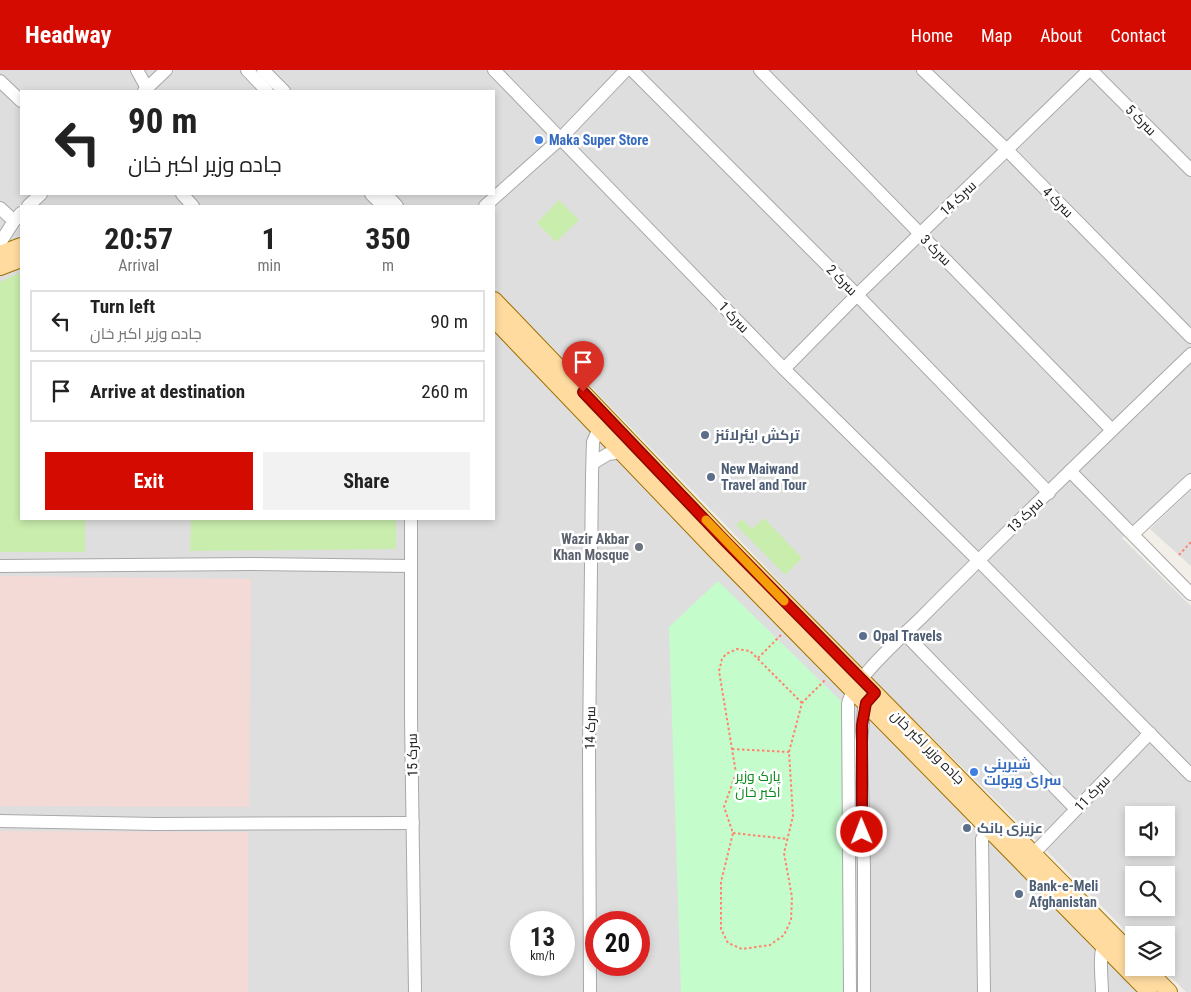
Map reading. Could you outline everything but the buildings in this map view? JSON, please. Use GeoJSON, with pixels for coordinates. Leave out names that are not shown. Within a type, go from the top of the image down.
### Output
{"type":"FeatureCollection","features":[{"type":"Feature","properties":{"kind":"main road"},"geometry":{"type":"LineString","coordinates":[[0,254],[20,246]]}},
{"type":"Feature","properties":{"kind":"main road"},"geometry":{"type":"LineString","coordinates":[[0,267],[20,259]]}},
{"type":"Feature","properties":{"kind":"main road"},"geometry":{"type":"LineString","coordinates":[[495,301],[726,542],[858,685],[1107,939],[1125,950]]}},
{"type":"Feature","properties":{"kind":"main road"},"geometry":{"type":"LineString","coordinates":[[495,320],[834,671],[858,685]]}},
{"type":"Feature","properties":{"kind":"main road"},"geometry":{"type":"LineString","coordinates":[[993,823],[1034,853],[1149,992]]}},
{"type":"Feature","properties":{"kind":"main road"},"geometry":{"type":"LineString","coordinates":[[1153,976],[1169,992]]}},
{"type":"Feature","properties":{"kind":"street"},"geometry":{"type":"LineString","coordinates":[[137,70],[146,90],[166,70]]}},
{"type":"Feature","properties":{"kind":"street"},"geometry":{"type":"LineString","coordinates":[[247,70],[266,90]]}},
{"type":"Feature","properties":{"kind":"street"},"geometry":{"type":"LineString","coordinates":[[263,70],[283,90]]}},
{"type":"Feature","properties":{"kind":"street","name":"سرک 1"},"geometry":{"type":"LineString","coordinates":[[494,70],[784,369],[978,560],[1191,775]]}},
{"type":"Feature","properties":{"kind":"street"},"geometry":{"type":"LineString","coordinates":[[486,205],[560,139],[626,70]]}},
{"type":"Feature","properties":{"kind":"street","name":"سرک 2"},"geometry":{"type":"LineString","coordinates":[[632,70],[857,295],[1049,493]]}},
{"type":"Feature","properties":{"kind":"street","name":"سرک 3"},"geometry":{"type":"LineString","coordinates":[[760,70],[1112,430]]}},
{"type":"Feature","properties":{"kind":"street","name":"سرک 4"},"geometry":{"type":"LineString","coordinates":[[923,70],[1008,150],[1191,337]]}},
{"type":"Feature","properties":{"kind":"street","name":"سرک 14"},"geometry":{"type":"LineString","coordinates":[[784,369],[857,295],[1090,70]]}},
{"type":"Feature","properties":{"kind":"street","name":"سرک 5"},"geometry":{"type":"LineString","coordinates":[[1090,70],[1191,170]]}},
{"type":"Feature","properties":{"kind":"street"},"geometry":{"type":"LineString","coordinates":[[0,81],[20,100]]}},
{"type":"Feature","properties":{"kind":"street"},"geometry":{"type":"LineString","coordinates":[[29,205],[40,195]]}},
{"type":"Feature","properties":{"kind":"street"},"geometry":{"type":"LineString","coordinates":[[183,195],[192,205]]}},
{"type":"Feature","properties":{"kind":"street"},"geometry":{"type":"LineString","coordinates":[[372,195],[382,205]]}},
{"type":"Feature","properties":{"kind":"street"},"geometry":{"type":"LineString","coordinates":[[387,195],[396,205]]}},
{"type":"Feature","properties":{"kind":"street"},"geometry":{"type":"LineString","coordinates":[[0,208],[18,217],[0,243]]}},
{"type":"Feature","properties":{"kind":"street","name":"سرک 13"},"geometry":{"type":"LineString","coordinates":[[858,685],[868,672],[978,560],[1191,354]]}},
{"type":"Feature","properties":{"kind":"street","name":"سرک 14"},"geometry":{"type":"LineString","coordinates":[[590,992],[589,748],[593,442],[599,428]]}},
{"type":"Feature","properties":{"kind":"street"},"geometry":{"type":"LineString","coordinates":[[593,463],[608,454],[623,452]]}},
{"type":"Feature","properties":{"kind":"street"},"geometry":{"type":"LineString","coordinates":[[1070,471],[1191,594]]}},
{"type":"Feature","properties":{"kind":"street"},"geometry":{"type":"LineString","coordinates":[[1132,534],[1191,480]]}},
{"type":"Feature","properties":{"kind":"street","name":"سرک 15"},"geometry":{"type":"LineString","coordinates":[[411,520],[415,992]]}},
{"type":"Feature","properties":{"kind":"street"},"geometry":{"type":"LineString","coordinates":[[0,566],[253,564],[412,566]]}},
{"type":"Feature","properties":{"kind":"street"},"geometry":{"type":"LineString","coordinates":[[905,634],[1076,809]]}},
{"type":"Feature","properties":{"kind":"street"},"geometry":{"type":"LineString","coordinates":[[850,992],[848,704],[858,685]]}},
{"type":"Feature","properties":{"kind":"street"},"geometry":{"type":"LineString","coordinates":[[864,992],[861,742],[864,709],[871,698]]}},
{"type":"Feature","properties":{"kind":"street","name":"سرک 11"},"geometry":{"type":"LineString","coordinates":[[1034,853],[1150,733]]}},
{"type":"Feature","properties":{"kind":"street"},"geometry":{"type":"LineString","coordinates":[[0,821],[155,824],[413,823]]}},
{"type":"Feature","properties":{"kind":"street"},"geometry":{"type":"LineString","coordinates":[[984,992],[982,839],[993,823]]}},
{"type":"Feature","properties":{"kind":"street"},"geometry":{"type":"LineString","coordinates":[[848,844],[864,868]]}},
{"type":"Feature","properties":{"kind":"street"},"geometry":{"type":"LineString","coordinates":[[1102,992],[1101,960],[1107,939]]}},
{"type":"Feature","properties":{"kind":"path"},"geometry":{"type":"LineString","coordinates":[[1179,555],[1191,542]]}},
{"type":"Feature","properties":{"kind":"path"},"geometry":{"type":"LineString","coordinates":[[758,658],[790,626]]}},
{"type":"Feature","properties":{"kind":"path"},"geometry":{"type":"LineString","coordinates":[[802,703],[750,651],[737,649],[726,654],[720,665],[736,773],[724,807],[733,833],[721,882],[721,930],[728,943],[742,949],[770,945],[784,935],[791,920],[792,898],[784,853],[793,816],[789,752],[802,703],[834,671]]}},
{"type":"Feature","properties":{"kind":"path"},"geometry":{"type":"LineString","coordinates":[[732,749],[789,752]]}},
{"type":"Feature","properties":{"kind":"path"},"geometry":{"type":"LineString","coordinates":[[733,833],[788,839]]}},
{"type":"Feature","properties":{"kind":"shaded area"},"geometry":{"type":"Polygon","coordinates":[[[0,70],[1191,70],[1191,475],[1122,538],[1191,606],[1191,992],[1186,992],[1170,976],[1175,976],[1175,926],[1125,926],[1125,930],[855,662],[718,517],[553,348],[495,293],[495,205],[20,205],[20,246],[0,254],[0,70]]]}},
{"type":"Feature","properties":{"kind":"shaded area"},"geometry":{"type":"Polygon","coordinates":[[[20,259],[20,520],[495,520],[495,320],[1125,967],[1125,976],[1133,976],[1149,992],[0,992],[0,267],[20,259]]]}},
{"type":"Feature","properties":{"kind":"shaded area"},"geometry":{"type":"Polygon","coordinates":[[[1191,490],[1191,566],[1150,529],[1191,490]]]}},
{"type":"Feature","properties":{"kind":"shaded area"},"geometry":{"type":"Polygon","coordinates":[[[0,576],[251,579],[249,807],[0,806],[0,576]]]}},
{"type":"Feature","properties":{"kind":"shaded area"},"geometry":{"type":"Polygon","coordinates":[[[0,831],[248,832],[248,992],[0,992],[0,831]]]}},
{"type":"Feature","properties":{"kind":"green space"},"geometry":{"type":"Polygon","coordinates":[[[559,200],[579,220],[556,242],[537,223],[559,200]]]}},
{"type":"Feature","properties":{"kind":"green space"},"geometry":{"type":"Polygon","coordinates":[[[20,272],[20,520],[85,520],[85,552],[0,552],[0,282],[20,272]]]}},
{"type":"Feature","properties":{"kind":"green space"},"geometry":{"type":"Polygon","coordinates":[[[764,518],[802,558],[785,575],[736,525],[742,519],[752,529],[764,518]]]}},
{"type":"Feature","properties":{"kind":"green space"},"geometry":{"type":"Polygon","coordinates":[[[191,520],[396,520],[396,549],[190,551],[191,520]]]}},
{"type":"Feature","properties":{"kind":"green space","name":"پارک وزیر اکبر خان"},"geometry":{"type":"Polygon","coordinates":[[[718,581],[841,701],[846,992],[681,992],[669,627],[718,581]]]}},
{"type":"Feature","properties":{"kind":"slow traffic"},"geometry":{"type":"LineString","coordinates":[[706,520],[784,601]]}},
{"type":"Feature","properties":{"kind":"place","name":"Maka Super Store"},"geometry":{"type":"Point","coordinates":[539,140]}},
{"type":"Feature","properties":{"kind":"place","name":"ترکش ایئرلائنز"},"geometry":{"type":"Point","coordinates":[705,435]}},
{"type":"Feature","properties":{"kind":"place","name":"New Maiwand Travel and Tour"},"geometry":{"type":"Point","coordinates":[711,477]}},
{"type":"Feature","properties":{"kind":"place","name":"Wazir Akbar Khan Mosque"},"geometry":{"type":"Point","coordinates":[639,547]}},
{"type":"Feature","properties":{"kind":"place","name":"Opal Travels"},"geometry":{"type":"Point","coordinates":[863,636]}},
{"type":"Feature","properties":{"kind":"place","name":"شیرینی سرای ویولت"},"geometry":{"type":"Point","coordinates":[974,772]}},
{"type":"Feature","properties":{"kind":"place","name":"عزیزی بانک"},"geometry":{"type":"Point","coordinates":[967,828]}},
{"type":"Feature","properties":{"kind":"place","name":"Bank-e-Meli Afghanistan"},"geometry":{"type":"Point","coordinates":[1019,894]}},
{"type":"Feature","properties":{"kind":"route"},"geometry":{"type":"LineString","coordinates":[[583,392],[726,542],[875,693],[866,703],[862,725],[862,832]]}}]}
